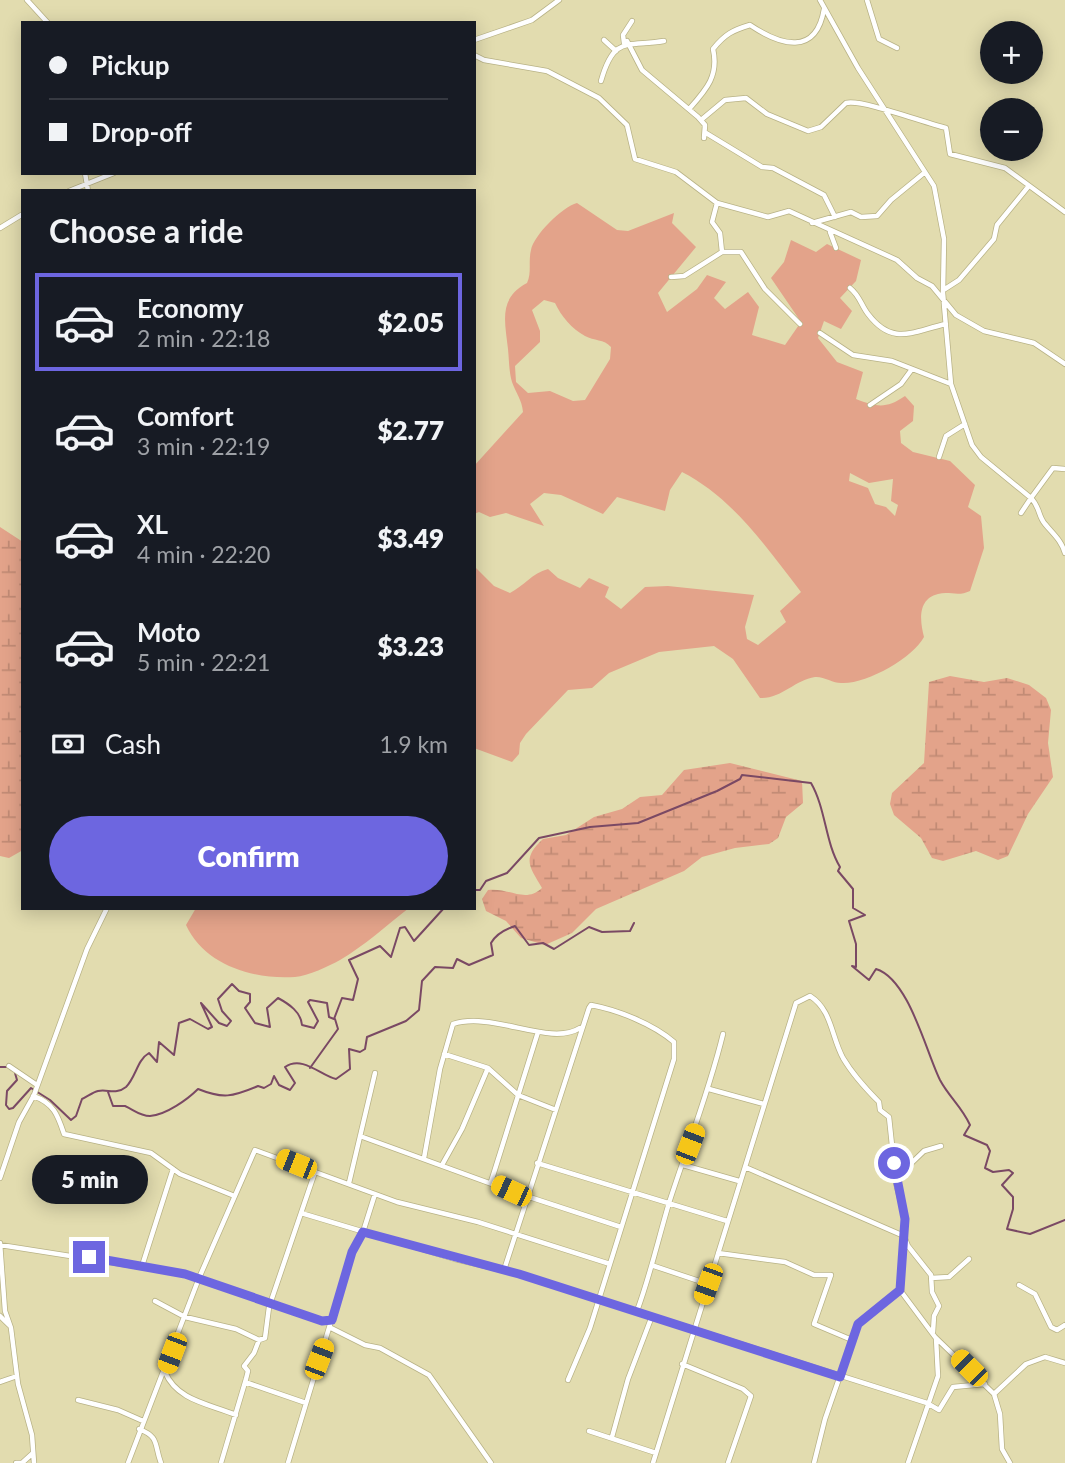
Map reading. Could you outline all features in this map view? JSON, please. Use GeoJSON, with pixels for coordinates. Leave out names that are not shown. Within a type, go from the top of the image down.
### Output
{"type":"FeatureCollection","features":[{"type":"Feature","properties":{"kind":"street"},"geometry":{"type":"LineString","coordinates":[[27,0],[46,21]]}},
{"type":"Feature","properties":{"kind":"street"},"geometry":{"type":"LineString","coordinates":[[476,39],[532,20],[559,0]]}},
{"type":"Feature","properties":{"kind":"street"},"geometry":{"type":"LineString","coordinates":[[820,0],[934,186],[940,208],[951,384],[972,445],[981,457],[1031,498],[1041,510],[1043,522],[1062,542],[1065,553]]}},
{"type":"Feature","properties":{"kind":"street"},"geometry":{"type":"LineString","coordinates":[[867,0],[879,39],[897,48]]}},
{"type":"Feature","properties":{"kind":"street"},"geometry":{"type":"LineString","coordinates":[[690,108],[712,79],[716,69],[713,49],[723,36],[737,28],[750,25],[776,41],[801,42],[814,33],[824,8]]}},
{"type":"Feature","properties":{"kind":"street"},"geometry":{"type":"LineString","coordinates":[[632,20],[623,35],[642,70],[671,92],[681,105],[690,108],[701,120],[705,135],[762,167],[773,168],[824,195],[835,217]]}},
{"type":"Feature","properties":{"kind":"street"},"geometry":{"type":"LineString","coordinates":[[604,40],[616,51]]}},
{"type":"Feature","properties":{"kind":"street"},"geometry":{"type":"LineString","coordinates":[[601,81],[616,51],[626,43],[664,41]]}},
{"type":"Feature","properties":{"kind":"street"},"geometry":{"type":"LineString","coordinates":[[476,56],[484,60],[547,71],[599,98],[627,125],[635,159],[676,172],[717,203],[768,217],[789,212],[901,262],[917,278],[932,286],[956,315],[979,329],[1034,343],[1065,364]]}},
{"type":"Feature","properties":{"kind":"street"},"geometry":{"type":"LineString","coordinates":[[701,120],[725,100],[747,98],[767,114],[808,131],[821,127],[846,103],[884,108],[914,121],[946,128],[950,154],[1005,168],[1065,212]]}},
{"type":"Feature","properties":{"kind":"street"},"geometry":{"type":"LineString","coordinates":[[811,223],[851,212],[861,217],[877,216],[891,200],[925,173]]}},
{"type":"Feature","properties":{"kind":"street"},"geometry":{"type":"LineString","coordinates":[[87,188],[110,175]]}},
{"type":"Feature","properties":{"kind":"street"},"geometry":{"type":"LineString","coordinates":[[944,290],[960,280],[994,239],[997,225],[1028,187]]}},
{"type":"Feature","properties":{"kind":"street"},"geometry":{"type":"LineString","coordinates":[[717,203],[712,222],[720,233],[722,252]]}},
{"type":"Feature","properties":{"kind":"street"},"geometry":{"type":"LineString","coordinates":[[0,228],[21,215]]}},
{"type":"Feature","properties":{"kind":"street"},"geometry":{"type":"LineString","coordinates":[[830,232],[836,248]]}},
{"type":"Feature","properties":{"kind":"street"},"geometry":{"type":"LineString","coordinates":[[671,277],[684,276],[722,252],[741,252],[765,289],[800,324]]}},
{"type":"Feature","properties":{"kind":"street"},"geometry":{"type":"LineString","coordinates":[[849,288],[860,297],[868,314],[881,329],[890,333],[906,335],[946,324]]}},
{"type":"Feature","properties":{"kind":"street"},"geometry":{"type":"LineString","coordinates":[[820,333],[853,355],[883,359],[951,384]]}},
{"type":"Feature","properties":{"kind":"street"},"geometry":{"type":"LineString","coordinates":[[870,405],[901,384],[913,369]]}},
{"type":"Feature","properties":{"kind":"street"},"geometry":{"type":"LineString","coordinates":[[939,457],[946,436],[965,424]]}},
{"type":"Feature","properties":{"kind":"street"},"geometry":{"type":"LineString","coordinates":[[1021,513],[1053,468],[1065,469]]}},
{"type":"Feature","properties":{"kind":"street"},"geometry":{"type":"LineString","coordinates":[[0,1178],[19,1122],[37,1086],[87,949],[106,910]]}},
{"type":"Feature","properties":{"kind":"street"},"geometry":{"type":"LineString","coordinates":[[653,1463],[738,1181],[745,1167],[796,1003],[810,996],[826,1010],[831,1033],[844,1058],[879,1102],[880,1110],[889,1117],[896,1177],[905,1210],[900,1290],[934,1335],[994,1394],[1000,1414],[1002,1449],[1010,1463]]}},
{"type":"Feature","properties":{"kind":"street"},"geometry":{"type":"LineString","coordinates":[[504,1270],[589,1008],[599,1007],[666,1035],[676,1049],[599,1299],[581,1354],[568,1380]]}},
{"type":"Feature","properties":{"kind":"street"},"geometry":{"type":"LineString","coordinates":[[424,1158],[449,1029],[459,1023],[486,1020],[538,1032],[568,1034],[582,1026]]}},
{"type":"Feature","properties":{"kind":"street"},"geometry":{"type":"LineString","coordinates":[[491,1182],[538,1032]]}},
{"type":"Feature","properties":{"kind":"street"},"geometry":{"type":"LineString","coordinates":[[637,1311],[654,1266],[669,1203],[709,1089],[723,1034]]}},
{"type":"Feature","properties":{"kind":"street"},"geometry":{"type":"LineString","coordinates":[[444,1054],[488,1068],[518,1095],[556,1110]]}},
{"type":"Feature","properties":{"kind":"street"},"geometry":{"type":"LineString","coordinates":[[9,1066],[37,1086]]}},
{"type":"Feature","properties":{"kind":"street"},"geometry":{"type":"LineString","coordinates":[[442,1166],[488,1068]]}},
{"type":"Feature","properties":{"kind":"street"},"geometry":{"type":"LineString","coordinates":[[349,1183],[375,1073]]}},
{"type":"Feature","properties":{"kind":"street"},"geometry":{"type":"LineString","coordinates":[[709,1089],[764,1104]]}},
{"type":"Feature","properties":{"kind":"street"},"geometry":{"type":"LineString","coordinates":[[33,1096],[54,1110],[64,1135],[151,1153],[173,1169],[232,1195]]}},
{"type":"Feature","properties":{"kind":"street"},"geometry":{"type":"LineString","coordinates":[[360,1136],[621,1227]]}},
{"type":"Feature","properties":{"kind":"street"},"geometry":{"type":"LineString","coordinates":[[896,1177],[924,1151],[941,1146]]}},
{"type":"Feature","properties":{"kind":"street"},"geometry":{"type":"LineString","coordinates":[[128,1463],[232,1195],[255,1150],[423,1211],[517,1234],[610,1264]]}},
{"type":"Feature","properties":{"kind":"street"},"geometry":{"type":"LineString","coordinates":[[537,1163],[727,1221]]}},
{"type":"Feature","properties":{"kind":"street"},"geometry":{"type":"LineString","coordinates":[[682,1165],[738,1181]]}},
{"type":"Feature","properties":{"kind":"street"},"geometry":{"type":"LineString","coordinates":[[745,1167],[904,1236],[908,1246],[925,1263],[931,1278],[932,1292],[939,1306],[932,1324],[938,1376],[908,1463]]}},
{"type":"Feature","properties":{"kind":"street"},"geometry":{"type":"LineString","coordinates":[[142,1266],[173,1169]]}},
{"type":"Feature","properties":{"kind":"street"},"geometry":{"type":"LineString","coordinates":[[155,1300],[186,1317],[236,1329],[259,1340],[265,1338],[271,1302],[315,1172]]}},
{"type":"Feature","properties":{"kind":"street"},"geometry":{"type":"LineString","coordinates":[[288,1463],[352,1252],[363,1232],[375,1194]]}},
{"type":"Feature","properties":{"kind":"street"},"geometry":{"type":"LineString","coordinates":[[301,1213],[599,1299],[927,1403],[939,1410],[953,1387],[985,1384]]}},
{"type":"Feature","properties":{"kind":"street"},"geometry":{"type":"LineString","coordinates":[[34,1463],[34,1452],[17,1376],[12,1328],[5,1311],[0,1244],[142,1266],[199,1278],[322,1321],[332,1320]]}},
{"type":"Feature","properties":{"kind":"street"},"geometry":{"type":"LineString","coordinates":[[718,1253],[785,1262],[814,1275],[831,1275],[814,1324],[852,1340]]}},
{"type":"Feature","properties":{"kind":"street"},"geometry":{"type":"LineString","coordinates":[[931,1278],[949,1277],[969,1259]]}},
{"type":"Feature","properties":{"kind":"street"},"geometry":{"type":"LineString","coordinates":[[654,1266],[708,1284]]}},
{"type":"Feature","properties":{"kind":"street"},"geometry":{"type":"LineString","coordinates":[[1019,1285],[1035,1294],[1051,1327],[1057,1330],[1065,1325]]}},
{"type":"Feature","properties":{"kind":"street"},"geometry":{"type":"LineString","coordinates":[[814,1463],[852,1340],[863,1319],[900,1290]]}},
{"type":"Feature","properties":{"kind":"street"},"geometry":{"type":"LineString","coordinates":[[0,1315],[12,1328]]}},
{"type":"Feature","properties":{"kind":"street"},"geometry":{"type":"LineString","coordinates":[[612,1437],[628,1378],[652,1316]]}},
{"type":"Feature","properties":{"kind":"street"},"geometry":{"type":"LineString","coordinates":[[331,1328],[365,1345],[380,1348],[429,1375],[491,1463]]}},
{"type":"Feature","properties":{"kind":"street"},"geometry":{"type":"LineString","coordinates":[[221,1463],[248,1371],[244,1366],[254,1353],[259,1340]]}},
{"type":"Feature","properties":{"kind":"street"},"geometry":{"type":"LineString","coordinates":[[994,1394],[1026,1364],[1045,1357],[1065,1363]]}},
{"type":"Feature","properties":{"kind":"street"},"geometry":{"type":"LineString","coordinates":[[682,1364],[743,1389],[751,1396],[729,1463]]}},
{"type":"Feature","properties":{"kind":"street"},"geometry":{"type":"LineString","coordinates":[[165,1371],[174,1388],[184,1395],[236,1415]]}},
{"type":"Feature","properties":{"kind":"street"},"geometry":{"type":"LineString","coordinates":[[0,1382],[17,1376]]}},
{"type":"Feature","properties":{"kind":"street"},"geometry":{"type":"LineString","coordinates":[[245,1382],[306,1404]]}},
{"type":"Feature","properties":{"kind":"street"},"geometry":{"type":"LineString","coordinates":[[78,1400],[118,1410],[143,1421]]}},
{"type":"Feature","properties":{"kind":"street"},"geometry":{"type":"LineString","coordinates":[[139,1429],[152,1434],[159,1443],[161,1463]]}},
{"type":"Feature","properties":{"kind":"street"},"geometry":{"type":"LineString","coordinates":[[589,1431],[656,1452]]}},
{"type":"Feature","properties":{"kind":"street"},"geometry":{"type":"LineString","coordinates":[[16,1463],[22,1463],[34,1452]]}},
{"type":"Feature","properties":{"kind":"green space"},"geometry":{"type":"Polygon","coordinates":[[[577,203],[617,230],[628,231],[674,213],[672,223],[696,247],[658,293],[667,312],[697,289],[707,275],[726,282],[714,298],[725,309],[748,292],[759,307],[752,335],[785,345],[801,322],[771,278],[784,262],[791,240],[816,252],[827,244],[861,260],[856,281],[840,298],[852,311],[841,329],[824,321],[818,338],[837,362],[863,372],[856,399],[881,405],[905,396],[914,406],[913,421],[900,431],[901,443],[913,452],[950,461],[975,485],[968,507],[981,516],[984,548],[970,591],[962,594],[938,594],[926,601],[921,618],[924,637],[910,653],[887,669],[863,680],[841,683],[815,677],[775,696],[760,698],[733,659],[714,646],[659,652],[609,673],[592,688],[568,690],[526,734],[520,743],[519,754],[512,762],[476,749],[476,568],[494,586],[510,593],[537,573],[548,569],[558,578],[580,588],[589,578],[609,587],[605,597],[621,609],[645,587],[668,586],[754,595],[745,627],[747,639],[758,645],[786,622],[780,611],[801,592],[748,525],[717,495],[682,472],[670,490],[665,511],[617,497],[603,514],[561,495],[544,493],[530,504],[544,526],[506,513],[490,517],[476,513],[476,464],[523,412],[510,374],[505,320],[507,303],[518,289],[527,283],[533,244],[557,216],[577,203]],[[544,300],[532,310],[540,331],[540,342],[515,366],[516,382],[528,393],[550,391],[573,401],[585,400],[610,359],[611,347],[580,333],[567,322],[555,303],[544,300]],[[850,473],[849,481],[868,488],[875,504],[886,507],[895,516],[898,505],[891,501],[893,479],[869,483],[850,473]]]}},
{"type":"Feature","properties":{"kind":"green space"},"geometry":{"type":"Polygon","coordinates":[[[0,527],[21,541],[21,851],[9,858],[0,856],[0,527]]]}},
{"type":"Feature","properties":{"kind":"green space"},"geometry":{"type":"Polygon","coordinates":[[[950,676],[984,682],[1007,678],[1029,685],[1046,698],[1051,710],[1048,743],[1053,777],[1028,814],[1008,856],[998,860],[976,851],[943,861],[932,858],[921,838],[894,815],[890,804],[892,793],[924,763],[929,682],[950,676]]]}},
{"type":"Feature","properties":{"kind":"green space"},"geometry":{"type":"Polygon","coordinates":[[[730,763],[802,781],[803,803],[786,817],[778,838],[769,844],[735,848],[702,857],[684,871],[596,909],[572,933],[545,945],[521,938],[506,921],[486,911],[482,899],[488,890],[529,895],[542,888],[531,869],[530,858],[543,839],[566,835],[594,817],[622,809],[640,797],[662,795],[684,770],[730,763]]]}},
{"type":"Feature","properties":{"kind":"green space"},"geometry":{"type":"Polygon","coordinates":[[[195,910],[407,910],[340,960],[295,977],[263,976],[232,967],[205,950],[194,939],[186,925],[195,910]]]}},
{"type":"Feature","properties":{"kind":"waterway"},"geometry":{"type":"LineString","coordinates":[[476,890],[480,890],[486,881],[507,873],[539,838],[590,827],[638,823],[717,791],[740,779],[742,775],[811,783],[840,867],[838,871],[853,889],[853,908],[865,915],[849,921],[856,944],[856,967],[852,966],[869,980],[876,969],[888,975],[898,987],[915,1018],[940,1080],[970,1125],[964,1135],[987,1145],[990,1151],[985,1168],[993,1172],[1009,1170],[1013,1173],[1002,1185],[1013,1197],[1013,1209],[1007,1229],[1030,1234],[1065,1220]]}},
{"type":"Feature","properties":{"kind":"waterway"},"geometry":{"type":"LineString","coordinates":[[15,1073],[17,1080],[7,1091],[6,1105],[9,1109],[31,1088],[50,1100],[71,1120],[76,1116],[82,1099],[98,1091],[115,1091],[126,1087],[149,1053],[157,1062],[159,1042],[174,1055],[179,1023],[190,1019],[208,1029],[212,1027],[201,1003],[219,1023],[227,1026],[231,1021],[222,1011],[218,999],[232,984],[239,991],[250,994],[250,1002],[245,1008],[255,1023],[270,1027],[267,1008],[278,998],[297,1012],[302,1025],[314,1028],[318,1021],[308,1002],[310,1000],[327,1003],[329,1017],[334,1019],[342,998],[353,1000],[358,979],[349,960],[380,946],[391,957],[400,928],[405,927],[414,941],[442,910]]}},
{"type":"Feature","properties":{"kind":"waterway"},"geometry":{"type":"LineString","coordinates":[[108,1092],[113,1106],[125,1106],[150,1116],[170,1110],[198,1089],[221,1095],[241,1093],[258,1086],[264,1088],[271,1084],[274,1076],[279,1085],[290,1090],[295,1083],[285,1067],[292,1064],[305,1065],[336,1079],[350,1069],[349,1049],[360,1052],[365,1049],[367,1037],[406,1021],[419,1010],[422,981],[435,967],[453,968],[457,959],[469,965],[493,955],[491,943],[505,930],[515,926],[529,945],[543,943],[554,949],[589,927],[602,932],[630,931],[634,923]]}},
{"type":"Feature","properties":{"kind":"waterway"},"geometry":{"type":"LineString","coordinates":[[310,1068],[338,1029],[335,1019]]}},
{"type":"Feature","properties":{"kind":"waterway"},"geometry":{"type":"LineString","coordinates":[[0,1067],[8,1067]]}},
{"type":"Feature","properties":{"kind":"route"},"geometry":{"type":"LineString","coordinates":[[89,1257],[185,1274],[295,1309],[322,1321],[332,1320],[352,1252],[363,1232],[455,1259],[519,1274],[840,1377],[858,1324],[876,1311],[884,1300],[900,1290],[898,1279],[905,1210],[894,1163]]}}]}
